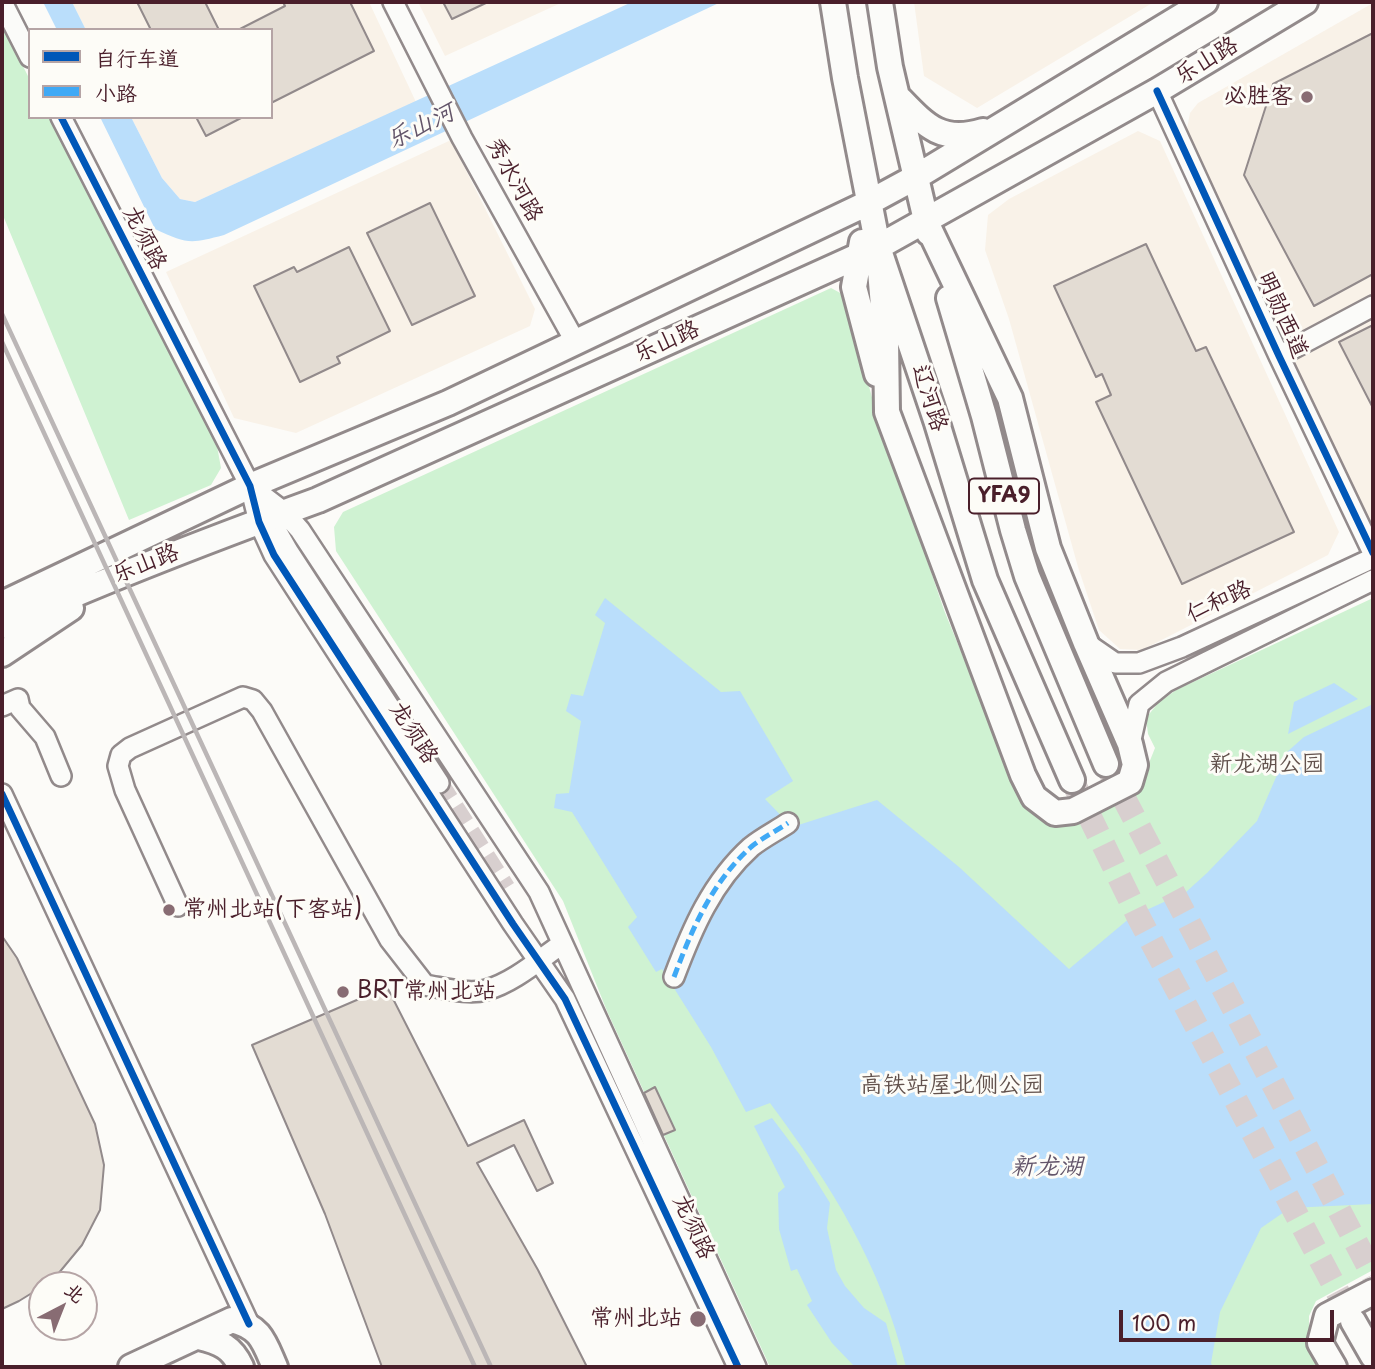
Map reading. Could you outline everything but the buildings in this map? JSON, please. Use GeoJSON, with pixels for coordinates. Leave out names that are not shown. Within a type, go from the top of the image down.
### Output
{"type":"FeatureCollection","features":[{"type":"Feature","properties":{"kind":"main road","name":"辽河路"},"geometry":{"type":"LineString","coordinates":[[833,2],[868,203],[869,251],[937,423],[985,580],[1072,780]]}},
{"type":"Feature","properties":{"kind":"main road","name":"辽河路"},"geometry":{"type":"LineString","coordinates":[[880,2],[897,96],[925,220],[984,416],[1013,530],[1027,576],[1106,764]]}},
{"type":"Feature","properties":{"kind":"main road","name":"乐山路"},"geometry":{"type":"LineString","coordinates":[[2,604],[250,486],[449,403],[868,203],[916,177],[1205,2]]}},
{"type":"Feature","properties":{"kind":"main road","name":"乐山路"},"geometry":{"type":"LineString","coordinates":[[2,626],[96,584],[318,500],[869,251],[1157,91],[1305,2]]}},
{"type":"Feature","properties":{"kind":"main road"},"geometry":{"type":"LineString","coordinates":[[897,96],[923,124],[941,134],[965,137],[1000,126]]}},
{"type":"Feature","properties":{"kind":"main road"},"geometry":{"type":"LineString","coordinates":[[869,251],[886,341],[887,412],[1023,775],[1034,797],[1055,813],[1073,811],[1130,782],[1135,765],[1130,744],[1048,548],[1010,398],[925,220]]}},
{"type":"Feature","properties":{"kind":"main road"},"geometry":{"type":"LineString","coordinates":[[2,654],[63,613],[162,558]]}},
{"type":"Feature","properties":{"kind":"main road"},"geometry":{"type":"LineString","coordinates":[[1334,1367],[1320,1343],[1327,1316],[1373,1292]]}},
{"type":"Feature","properties":{"kind":"main road"},"geometry":{"type":"LineString","coordinates":[[131,1367],[232,1320],[249,1324],[262,1340],[275,1367]]}},
{"type":"Feature","properties":{"kind":"main road"},"geometry":{"type":"LineString","coordinates":[[1353,1321],[1373,1356]]}},
{"type":"Feature","properties":{"kind":"main road"},"geometry":{"type":"LineString","coordinates":[[199,1337],[228,1346],[241,1367]]}},
{"type":"Feature","properties":{"kind":"street"},"geometry":{"type":"LineString","coordinates":[[2,2],[28,53]]}},
{"type":"Feature","properties":{"kind":"street","name":"秀水河路"},"geometry":{"type":"LineString","coordinates":[[393,2],[462,138],[576,343]]}},
{"type":"Feature","properties":{"kind":"street","name":"明勋西道"},"geometry":{"type":"LineString","coordinates":[[1157,91],[1373,555]]}},
{"type":"Feature","properties":{"kind":"street","name":"龙须路"},"geometry":{"type":"LineString","coordinates":[[62,119],[250,486],[271,517],[274,555],[513,924],[540,959],[565,999],[738,1367]]}},
{"type":"Feature","properties":{"kind":"street"},"geometry":{"type":"LineString","coordinates":[[1279,356],[1373,306]]}},
{"type":"Feature","properties":{"kind":"street","name":"龙须路"},"geometry":{"type":"LineString","coordinates":[[250,486],[271,517],[300,530],[539,892],[756,1367]]}},
{"type":"Feature","properties":{"kind":"street"},"geometry":{"type":"LineString","coordinates":[[271,517],[288,551],[439,783]]}},
{"type":"Feature","properties":{"kind":"street","name":"仁和路"},"geometry":{"type":"LineString","coordinates":[[1086,643],[1115,663],[1139,663],[1182,647],[1373,555]]}},
{"type":"Feature","properties":{"kind":"street","name":"仁和路"},"geometry":{"type":"LineString","coordinates":[[1130,744],[1139,704],[1166,682],[1373,580]]}},
{"type":"Feature","properties":{"kind":"street"},"geometry":{"type":"LineString","coordinates":[[178,906],[125,790],[118,766],[121,755],[130,748],[243,697],[253,700],[262,711],[390,940],[425,985],[463,991],[485,991],[508,980],[562,944]]}},
{"type":"Feature","properties":{"kind":"street"},"geometry":{"type":"LineString","coordinates":[[10,702],[20,708],[45,737],[61,776]]}},
{"type":"Feature","properties":{"kind":"street"},"geometry":{"type":"LineString","coordinates":[[2,794],[249,1324]]}},
{"type":"Feature","properties":{"kind":"street"},"geometry":{"type":"LineString","coordinates":[[674,977],[692,929],[716,886],[751,847],[788,823]]}},
{"type":"Feature","properties":{"kind":"shaded area"},"geometry":{"type":"Polygon","coordinates":[[[72,2],[369,2],[416,102],[195,202],[180,199],[162,178],[132,119],[273,119],[273,28],[85,28],[72,2]]]}},
{"type":"Feature","properties":{"kind":"shaded area"},"geometry":{"type":"Polygon","coordinates":[[[418,2],[563,2],[445,56],[418,2]]]}},
{"type":"Feature","properties":{"kind":"shaded area"},"geometry":{"type":"Polygon","coordinates":[[[914,2],[1154,2],[977,108],[924,76],[914,2]]]}},
{"type":"Feature","properties":{"kind":"shaded area"},"geometry":{"type":"Polygon","coordinates":[[[1373,3],[1373,524],[1366,520],[1186,134],[1190,113],[1198,103],[1373,3]]]}},
{"type":"Feature","properties":{"kind":"shaded area"},"geometry":{"type":"Polygon","coordinates":[[[1138,131],[1160,141],[1339,532],[1328,555],[1142,650],[1120,649],[1099,630],[1078,567],[1009,319],[985,250],[988,215],[1009,199],[1138,131]]]}},
{"type":"Feature","properties":{"kind":"shaded area"},"geometry":{"type":"Polygon","coordinates":[[[451,140],[535,309],[530,326],[296,433],[234,418],[166,272],[451,140]]]}},
{"type":"Feature","properties":{"kind":"green space"},"geometry":{"type":"Polygon","coordinates":[[[2,25],[28,76],[28,119],[50,119],[217,446],[221,468],[211,485],[129,520],[2,213],[2,25]]]}},
{"type":"Feature","properties":{"kind":"green space","name":"高铁站屋北侧公园"},"geometry":{"type":"Polygon","coordinates":[[[831,288],[844,295],[873,401],[944,610],[1019,794],[1041,817],[1060,824],[1141,783],[1155,748],[1148,734],[1146,718],[1158,703],[1176,690],[1373,598],[1373,1270],[1316,1301],[1309,1316],[1309,1339],[1324,1367],[770,1367],[607,1011],[563,901],[336,551],[334,527],[343,512],[831,288]]]}},
{"type":"Feature","properties":{"kind":"water"},"geometry":{"type":"Polygon","coordinates":[[[43,2],[72,2],[85,28],[56,28],[43,2]]]}},
{"type":"Feature","properties":{"kind":"water","name":"乐山河"},"geometry":{"type":"Polygon","coordinates":[[[632,2],[721,2],[224,235],[203,240],[182,240],[155,229],[101,119],[132,119],[162,178],[180,199],[195,202],[632,2]]]}},
{"type":"Feature","properties":{"kind":"water","name":"新龙湖"},"geometry":{"type":"Polygon","coordinates":[[[605,598],[721,692],[740,691],[793,781],[765,799],[792,827],[877,800],[959,867],[1069,969],[1131,917],[1186,892],[1207,873],[1257,821],[1287,752],[1304,737],[1373,704],[1373,1204],[1290,1208],[1261,1228],[1220,1312],[1211,1363],[1213,1367],[906,1367],[883,1294],[834,1196],[770,1103],[746,1112],[711,1047],[662,969],[656,972],[628,927],[637,917],[572,812],[554,808],[556,794],[569,793],[581,721],[566,711],[571,694],[583,696],[605,623],[595,615],[605,598]]]}},
{"type":"Feature","properties":{"kind":"water"},"geometry":{"type":"Polygon","coordinates":[[[1334,683],[1358,699],[1288,734],[1294,702],[1334,683]]]}},
{"type":"Feature","properties":{"kind":"water"},"geometry":{"type":"Polygon","coordinates":[[[772,1118],[800,1155],[830,1203],[827,1228],[836,1270],[845,1286],[864,1308],[886,1323],[898,1367],[855,1367],[832,1343],[807,1305],[812,1301],[797,1269],[791,1271],[779,1229],[778,1193],[785,1187],[754,1126],[772,1118]]]}},
{"type":"Feature","properties":{"kind":"tunnel"},"geometry":{"type":"LineString","coordinates":[[1106,764],[1373,1275]]}},
{"type":"Feature","properties":{"kind":"tunnel"},"geometry":{"type":"LineString","coordinates":[[1072,780],[1138,916],[1353,1321]]}},
{"type":"Feature","properties":{"kind":"tunnel"},"geometry":{"type":"LineString","coordinates":[[439,783],[506,888]]}},
{"type":"Feature","properties":{"kind":"railway"},"geometry":{"type":"LineString","coordinates":[[2,314],[491,1367]]}},
{"type":"Feature","properties":{"kind":"railway"},"geometry":{"type":"LineString","coordinates":[[2,342],[475,1367]]}},
{"type":"Feature","properties":{"kind":"marked path"},"geometry":{"type":"LineString","coordinates":[[674,977],[696,924],[725,875],[751,847],[788,823]]}},
{"type":"Feature","properties":{"kind":"cycle path"},"geometry":{"type":"LineString","coordinates":[[1157,91],[1373,553]]}},
{"type":"Feature","properties":{"kind":"cycle path"},"geometry":{"type":"LineString","coordinates":[[62,119],[250,486],[259,522],[274,555],[513,924],[565,999],[738,1367]]}},
{"type":"Feature","properties":{"kind":"cycle path"},"geometry":{"type":"LineString","coordinates":[[2,794],[249,1324]]}},
{"type":"Feature","properties":{"kind":"place","name":"必胜客"},"geometry":{"type":"Point","coordinates":[1307,97]}},
{"type":"Feature","properties":{"kind":"place","name":"常州北站(下客站)"},"geometry":{"type":"Point","coordinates":[169,910]}},
{"type":"Feature","properties":{"kind":"place","name":"BRT常州北站"},"geometry":{"type":"Point","coordinates":[343,992]}},
{"type":"Feature","properties":{"kind":"place","name":"常州北站"},"geometry":{"type":"Point","coordinates":[698,1319]}},
{"type":"Feature","properties":{"kind":"park label","name":"新龙湖公园"},"geometry":{"type":"Point","coordinates":[1267,765]}}]}
